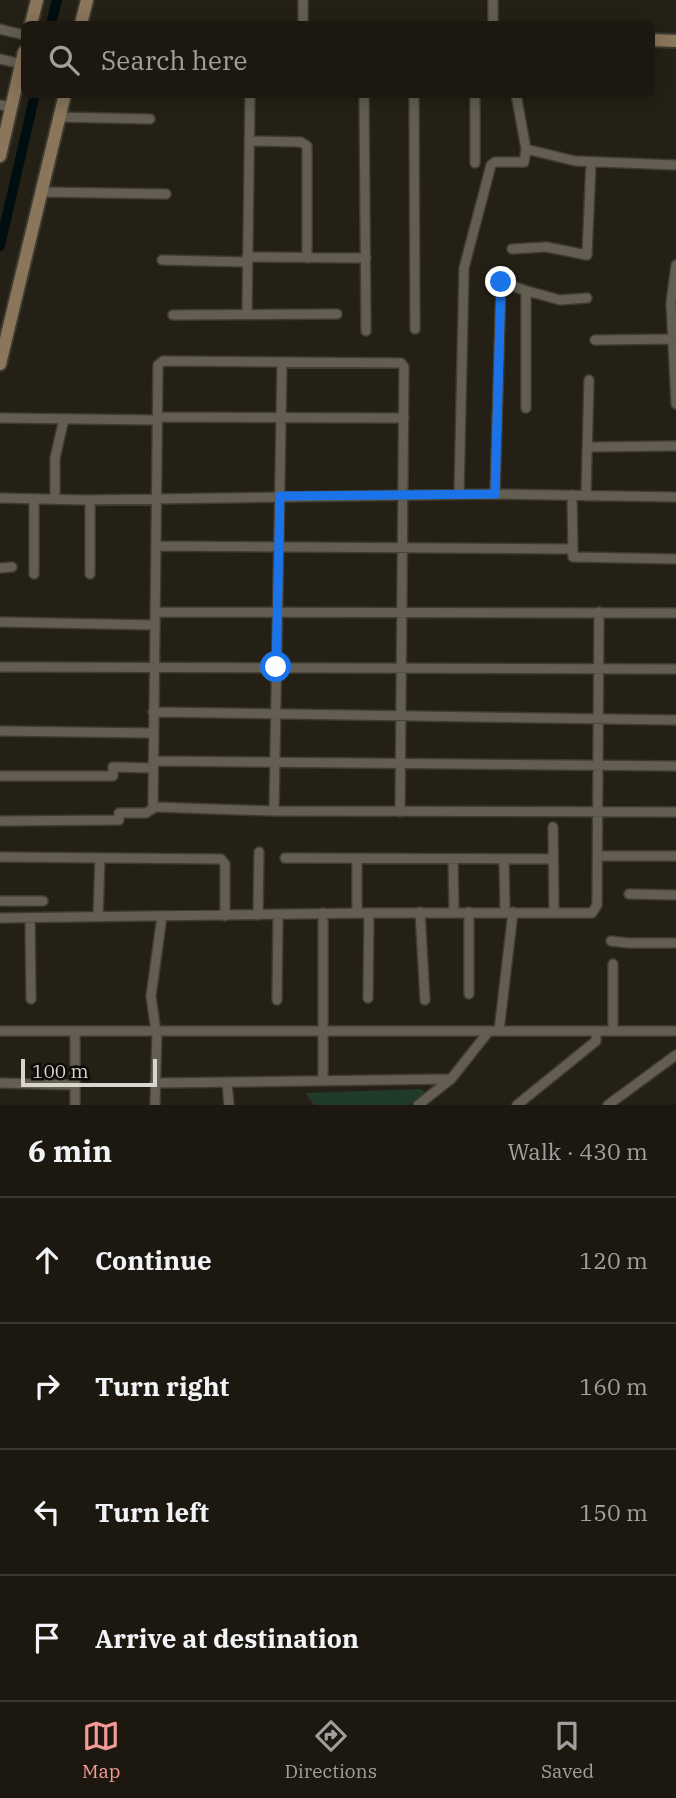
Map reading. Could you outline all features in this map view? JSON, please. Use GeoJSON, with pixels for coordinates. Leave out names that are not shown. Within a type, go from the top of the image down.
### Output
{"type":"FeatureCollection","features":[{"type":"Feature","properties":{"kind":"main road"},"geometry":{"type":"LineString","coordinates":[[32,21],[37,0]]}},
{"type":"Feature","properties":{"kind":"main road"},"geometry":{"type":"LineString","coordinates":[[82,21],[87,0]]}},
{"type":"Feature","properties":{"kind":"main road"},"geometry":{"type":"LineString","coordinates":[[655,40],[676,41]]}},
{"type":"Feature","properties":{"kind":"main road"},"geometry":{"type":"LineString","coordinates":[[0,156],[6,106],[21,64]]}},
{"type":"Feature","properties":{"kind":"main road"},"geometry":{"type":"LineString","coordinates":[[0,364],[64,98]]}},
{"type":"Feature","properties":{"kind":"street"},"geometry":{"type":"LineString","coordinates":[[303,0],[303,21]]}},
{"type":"Feature","properties":{"kind":"street"},"geometry":{"type":"LineString","coordinates":[[493,0],[493,21]]}},
{"type":"Feature","properties":{"kind":"street"},"geometry":{"type":"LineString","coordinates":[[0,29],[21,34]]}},
{"type":"Feature","properties":{"kind":"street"},"geometry":{"type":"LineString","coordinates":[[0,59],[21,58]]}},
{"type":"Feature","properties":{"kind":"street"},"geometry":{"type":"LineString","coordinates":[[247,315],[250,98]]}},
{"type":"Feature","properties":{"kind":"street"},"geometry":{"type":"LineString","coordinates":[[364,98],[366,331]]}},
{"type":"Feature","properties":{"kind":"street"},"geometry":{"type":"LineString","coordinates":[[415,98],[415,329]]}},
{"type":"Feature","properties":{"kind":"street"},"geometry":{"type":"LineString","coordinates":[[475,98],[475,163]]}},
{"type":"Feature","properties":{"kind":"street"},"geometry":{"type":"LineString","coordinates":[[459,494],[464,268],[491,165],[495,162],[524,162],[526,149],[517,98]]}},
{"type":"Feature","properties":{"kind":"street"},"geometry":{"type":"LineString","coordinates":[[59,117],[150,119]]}},
{"type":"Feature","properties":{"kind":"street"},"geometry":{"type":"LineString","coordinates":[[249,141],[301,142],[307,146],[307,258]]}},
{"type":"Feature","properties":{"kind":"street"},"geometry":{"type":"LineString","coordinates":[[526,149],[575,161],[676,165]]}},
{"type":"Feature","properties":{"kind":"street"},"geometry":{"type":"LineString","coordinates":[[512,249],[546,247],[587,255],[591,162]]}},
{"type":"Feature","properties":{"kind":"street"},"geometry":{"type":"LineString","coordinates":[[41,192],[166,194]]}},
{"type":"Feature","properties":{"kind":"street"},"geometry":{"type":"LineString","coordinates":[[162,260],[366,258]]}},
{"type":"Feature","properties":{"kind":"street"},"geometry":{"type":"LineString","coordinates":[[676,265],[673,339],[676,404]]}},
{"type":"Feature","properties":{"kind":"street"},"geometry":{"type":"LineString","coordinates":[[495,494],[498,281],[560,300],[587,298]]}},
{"type":"Feature","properties":{"kind":"street"},"geometry":{"type":"LineString","coordinates":[[524,290],[526,408]]}},
{"type":"Feature","properties":{"kind":"street"},"geometry":{"type":"LineString","coordinates":[[173,315],[337,314]]}},
{"type":"Feature","properties":{"kind":"street"},"geometry":{"type":"LineString","coordinates":[[595,340],[673,339]]}},
{"type":"Feature","properties":{"kind":"street"},"geometry":{"type":"LineString","coordinates":[[155,807],[153,712],[160,362],[401,363],[404,367],[404,494],[400,812]]}},
{"type":"Feature","properties":{"kind":"street"},"geometry":{"type":"LineString","coordinates":[[274,811],[282,363]]}},
{"type":"Feature","properties":{"kind":"street"},"geometry":{"type":"LineString","coordinates":[[586,496],[589,380]]}},
{"type":"Feature","properties":{"kind":"street"},"geometry":{"type":"LineString","coordinates":[[0,418],[404,418]]}},
{"type":"Feature","properties":{"kind":"street"},"geometry":{"type":"LineString","coordinates":[[55,499],[55,458],[64,419]]}},
{"type":"Feature","properties":{"kind":"street"},"geometry":{"type":"LineString","coordinates":[[588,447],[676,446]]}},
{"type":"Feature","properties":{"kind":"street"},"geometry":{"type":"LineString","coordinates":[[0,498],[404,494],[676,497]]}},
{"type":"Feature","properties":{"kind":"street"},"geometry":{"type":"LineString","coordinates":[[572,495],[572,555],[576,558],[676,559]]}},
{"type":"Feature","properties":{"kind":"street"},"geometry":{"type":"LineString","coordinates":[[34,499],[34,574]]}},
{"type":"Feature","properties":{"kind":"street"},"geometry":{"type":"LineString","coordinates":[[89,574],[90,499]]}},
{"type":"Feature","properties":{"kind":"street"},"geometry":{"type":"LineString","coordinates":[[156,547],[572,549]]}},
{"type":"Feature","properties":{"kind":"street"},"geometry":{"type":"LineString","coordinates":[[0,568],[12,568]]}},
{"type":"Feature","properties":{"kind":"street"},"geometry":{"type":"LineString","coordinates":[[155,612],[676,613]]}},
{"type":"Feature","properties":{"kind":"street"},"geometry":{"type":"LineString","coordinates":[[0,918],[420,912],[592,914],[595,911],[597,856],[599,612]]}},
{"type":"Feature","properties":{"kind":"street"},"geometry":{"type":"LineString","coordinates":[[0,622],[155,625]]}},
{"type":"Feature","properties":{"kind":"street"},"geometry":{"type":"LineString","coordinates":[[0,667],[676,669]]}},
{"type":"Feature","properties":{"kind":"street"},"geometry":{"type":"LineString","coordinates":[[153,712],[676,720]]}},
{"type":"Feature","properties":{"kind":"street"},"geometry":{"type":"LineString","coordinates":[[0,731],[153,733]]}},
{"type":"Feature","properties":{"kind":"street"},"geometry":{"type":"LineString","coordinates":[[0,776],[113,776],[113,767],[275,762],[676,766]]}},
{"type":"Feature","properties":{"kind":"street"},"geometry":{"type":"LineString","coordinates":[[0,821],[119,820],[119,813],[146,813],[155,807],[274,811],[676,813]]}},
{"type":"Feature","properties":{"kind":"street"},"geometry":{"type":"LineString","coordinates":[[553,827],[554,913]]}},
{"type":"Feature","properties":{"kind":"street"},"geometry":{"type":"LineString","coordinates":[[258,915],[259,852]]}},
{"type":"Feature","properties":{"kind":"street"},"geometry":{"type":"LineString","coordinates":[[597,856],[676,856]]}},
{"type":"Feature","properties":{"kind":"street"},"geometry":{"type":"LineString","coordinates":[[0,857],[221,859],[225,864],[225,916]]}},
{"type":"Feature","properties":{"kind":"street"},"geometry":{"type":"LineString","coordinates":[[98,916],[100,858]]}},
{"type":"Feature","properties":{"kind":"street"},"geometry":{"type":"LineString","coordinates":[[285,858],[553,859]]}},
{"type":"Feature","properties":{"kind":"street"},"geometry":{"type":"LineString","coordinates":[[356,859],[356,913]]}},
{"type":"Feature","properties":{"kind":"street"},"geometry":{"type":"LineString","coordinates":[[453,859],[453,912]]}},
{"type":"Feature","properties":{"kind":"street"},"geometry":{"type":"LineString","coordinates":[[418,1105],[451,1079],[494,1031],[509,912],[504,859]]}},
{"type":"Feature","properties":{"kind":"street"},"geometry":{"type":"LineString","coordinates":[[629,894],[676,895]]}},
{"type":"Feature","properties":{"kind":"street"},"geometry":{"type":"LineString","coordinates":[[0,901],[43,901]]}},
{"type":"Feature","properties":{"kind":"street"},"geometry":{"type":"LineString","coordinates":[[420,912],[425,1000]]}},
{"type":"Feature","properties":{"kind":"street"},"geometry":{"type":"LineString","coordinates":[[469,912],[469,994]]}},
{"type":"Feature","properties":{"kind":"street"},"geometry":{"type":"LineString","coordinates":[[368,998],[369,913]]}},
{"type":"Feature","properties":{"kind":"street"},"geometry":{"type":"LineString","coordinates":[[276,1000],[278,914]]}},
{"type":"Feature","properties":{"kind":"street"},"geometry":{"type":"LineString","coordinates":[[323,914],[323,1081]]}},
{"type":"Feature","properties":{"kind":"street"},"geometry":{"type":"LineString","coordinates":[[155,1105],[156,1032],[151,996],[162,916]]}},
{"type":"Feature","properties":{"kind":"street"},"geometry":{"type":"LineString","coordinates":[[30,918],[31,999]]}},
{"type":"Feature","properties":{"kind":"street"},"geometry":{"type":"LineString","coordinates":[[611,941],[676,943]]}},
{"type":"Feature","properties":{"kind":"street"},"geometry":{"type":"LineString","coordinates":[[613,964],[613,1031]]}},
{"type":"Feature","properties":{"kind":"street"},"geometry":{"type":"LineString","coordinates":[[0,1031],[676,1031]]}},
{"type":"Feature","properties":{"kind":"street"},"geometry":{"type":"LineString","coordinates":[[75,1031],[75,1105]]}},
{"type":"Feature","properties":{"kind":"street"},"geometry":{"type":"LineString","coordinates":[[517,1105],[596,1041],[596,1031]]}},
{"type":"Feature","properties":{"kind":"street"},"geometry":{"type":"LineString","coordinates":[[608,1105],[676,1055]]}},
{"type":"Feature","properties":{"kind":"street"},"geometry":{"type":"LineString","coordinates":[[155,1083],[451,1079]]}},
{"type":"Feature","properties":{"kind":"street"},"geometry":{"type":"LineString","coordinates":[[0,1083],[75,1085]]}},
{"type":"Feature","properties":{"kind":"street"},"geometry":{"type":"LineString","coordinates":[[227,1083],[229,1105]]}},
{"type":"Feature","properties":{"kind":"green space"},"geometry":{"type":"Polygon","coordinates":[[[421,1089],[425,1093],[409,1105],[314,1105],[306,1093],[421,1089]]]}},
{"type":"Feature","properties":{"kind":"waterway"},"geometry":{"type":"LineString","coordinates":[[52,21],[57,0]]}},
{"type":"Feature","properties":{"kind":"waterway"},"geometry":{"type":"LineString","coordinates":[[0,246],[34,98]]}},
{"type":"Feature","properties":{"kind":"route"},"geometry":{"type":"LineString","coordinates":[[276,667],[280,496],[495,494],[501,282]]}}]}
